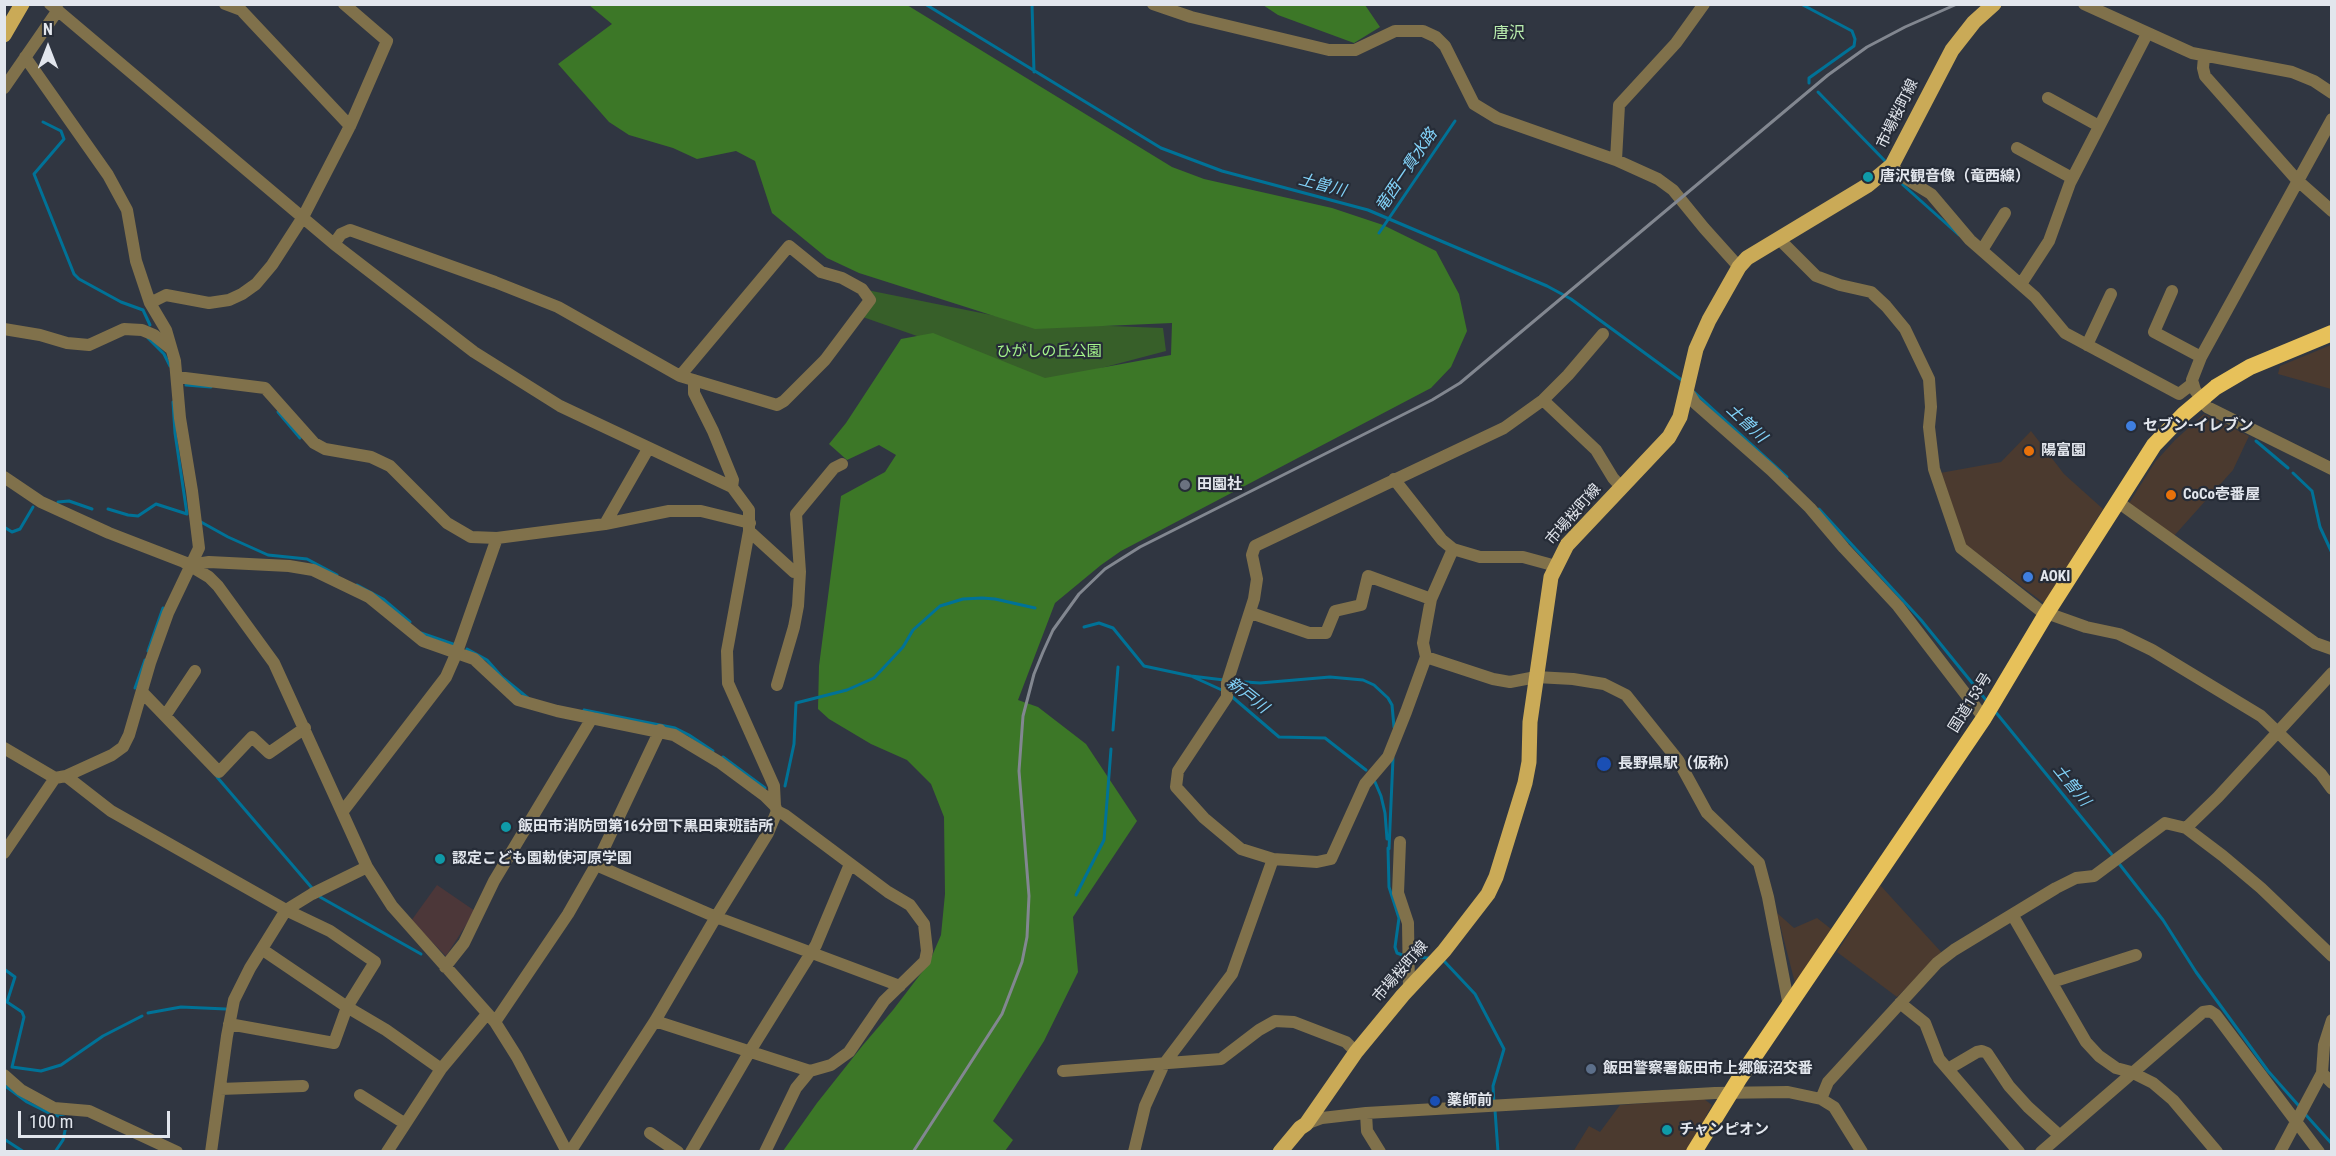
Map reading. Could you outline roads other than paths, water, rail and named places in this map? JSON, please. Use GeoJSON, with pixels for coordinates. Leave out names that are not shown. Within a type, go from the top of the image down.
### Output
{"type":"FeatureCollection","features":[{"type":"Feature","properties":{"kind":"highway","name":"国道153号"},"geometry":{"type":"LineString","coordinates":[[1694,1152],[1789,1006],[1988,711],[2046,614],[2154,445],[2169,428],[2216,387],[2250,367],[2331,333]]}},
{"type":"Feature","properties":{"kind":"main road"},"geometry":{"type":"LineString","coordinates":[[4,36],[22,4]]}},
{"type":"Feature","properties":{"kind":"main road","name":"市場桜町線"},"geometry":{"type":"LineString","coordinates":[[1280,1152],[1306,1124],[1356,1052],[1444,951],[1488,894],[1496,877],[1525,783],[1529,762],[1530,722],[1547,597],[1556,566],[1568,545],[1669,437],[1680,417],[1696,349],[1709,320],[1739,267],[1747,258],[1868,185],[1892,165],[1952,50],[1974,22],[1994,4]]}},
{"type":"Feature","properties":{"kind":"street"},"geometry":{"type":"LineString","coordinates":[[225,4],[243,7],[351,126]]}},
{"type":"Feature","properties":{"kind":"street"},"geometry":{"type":"LineString","coordinates":[[150,303],[166,295],[209,303],[228,300],[256,284],[272,265],[303,217],[351,126],[387,41],[344,4]]}},
{"type":"Feature","properties":{"kind":"street"},"geometry":{"type":"LineString","coordinates":[[1153,4],[1191,17],[1329,50],[1354,50],[1395,31],[1423,31],[1436,37],[1445,46],[1474,104],[1497,118],[1616,160],[1658,179],[1673,190],[1739,267]]}},
{"type":"Feature","properties":{"kind":"street"},"geometry":{"type":"LineString","coordinates":[[1616,160],[1619,105],[1676,44],[1704,4]]}},
{"type":"Feature","properties":{"kind":"street"},"geometry":{"type":"LineString","coordinates":[[2084,4],[2147,34],[2204,57],[2292,72],[2314,81],[2331,93]]}},
{"type":"Feature","properties":{"kind":"street"},"geometry":{"type":"LineString","coordinates":[[4,88],[26,57],[54,7],[334,244],[393,292],[494,366],[560,406],[732,487],[749,510],[750,527],[727,651],[728,683],[774,786],[776,809],[768,833],[655,1022],[569,1152],[517,1057],[491,1018],[392,906],[367,867],[274,663],[218,586],[190,565],[41,502],[4,477]]}},
{"type":"Feature","properties":{"kind":"street"},"geometry":{"type":"LineString","coordinates":[[2021,284],[2049,242],[2072,178],[2147,34]]}},
{"type":"Feature","properties":{"kind":"street"},"geometry":{"type":"LineString","coordinates":[[4,853],[61,777],[112,755],[123,747],[129,735],[168,613],[199,548],[180,418],[176,361],[166,330],[150,303],[136,261],[127,210],[108,175],[26,57]]}},
{"type":"Feature","properties":{"kind":"street"},"geometry":{"type":"LineString","coordinates":[[2204,57],[2205,76],[2297,180],[2331,211]]}},
{"type":"Feature","properties":{"kind":"street"},"geometry":{"type":"LineString","coordinates":[[2048,98],[2099,126]]}},
{"type":"Feature","properties":{"kind":"street"},"geometry":{"type":"LineString","coordinates":[[2331,119],[2201,357],[2193,375],[2192,384],[2207,407],[2331,470]]}},
{"type":"Feature","properties":{"kind":"street"},"geometry":{"type":"LineString","coordinates":[[2017,148],[2072,178]]}},
{"type":"Feature","properties":{"kind":"street"},"geometry":{"type":"LineString","coordinates":[[1892,165],[1900,175],[1931,194],[1970,240],[2035,297],[2065,333],[2179,394],[2192,384]]}},
{"type":"Feature","properties":{"kind":"street"},"geometry":{"type":"LineString","coordinates":[[1982,250],[2005,213]]}},
{"type":"Feature","properties":{"kind":"street"},"geometry":{"type":"LineString","coordinates":[[334,244],[341,234],[350,230],[495,282],[558,307],[680,376],[777,405],[784,401],[825,360],[870,300],[862,289],[842,278],[821,272],[789,246],[680,376]]}},
{"type":"Feature","properties":{"kind":"street"},"geometry":{"type":"LineString","coordinates":[[1779,239],[1816,276],[1840,285],[1871,292],[1905,329],[1929,380],[1931,407],[1929,427],[1934,469],[1961,548],[2046,614],[2086,627],[2118,634],[2152,650],[2261,716],[2321,774],[2331,789]]}},
{"type":"Feature","properties":{"kind":"street"},"geometry":{"type":"LineString","coordinates":[[2172,291],[2154,333],[2201,357]]}},
{"type":"Feature","properties":{"kind":"street"},"geometry":{"type":"LineString","coordinates":[[2087,345],[2111,294]]}},
{"type":"Feature","properties":{"kind":"street"},"geometry":{"type":"LineString","coordinates":[[4,329],[40,335],[67,343],[89,345],[124,329],[142,330],[154,335],[170,348]]}},
{"type":"Feature","properties":{"kind":"street"},"geometry":{"type":"LineString","coordinates":[[1453,549],[1431,599],[1422,643],[1426,657],[1388,756],[1365,784],[1331,859],[1317,862],[1274,859],[1241,849],[1204,818],[1176,787],[1178,771],[1227,692],[1227,683],[1251,613],[1257,579],[1252,555],[1255,546],[1504,428],[1543,400],[1603,334]]}},
{"type":"Feature","properties":{"kind":"street"},"geometry":{"type":"LineString","coordinates":[[177,377],[266,388],[314,443],[324,448],[371,457],[390,466],[429,507],[460,532],[471,537],[497,538],[605,524],[669,511],[701,511],[750,527],[794,572],[800,572]]}},
{"type":"Feature","properties":{"kind":"street"},"geometry":{"type":"LineString","coordinates":[[694,380],[694,393],[713,430],[733,480],[732,487]]}},
{"type":"Feature","properties":{"kind":"street"},"geometry":{"type":"LineString","coordinates":[[1688,385],[1695,403],[1810,508],[1988,711]]}},
{"type":"Feature","properties":{"kind":"street"},"geometry":{"type":"LineString","coordinates":[[1543,400],[1596,450],[1622,488]]}},
{"type":"Feature","properties":{"kind":"street"},"geometry":{"type":"LineString","coordinates":[[605,524],[648,448]]}},
{"type":"Feature","properties":{"kind":"street"},"geometry":{"type":"LineString","coordinates":[[777,686],[798,606],[800,572],[796,514],[834,468],[842,464]]}},
{"type":"Feature","properties":{"kind":"street"},"geometry":{"type":"LineString","coordinates":[[1394,479],[1442,540],[1453,549],[1480,557],[1523,557],[1556,566]]}},
{"type":"Feature","properties":{"kind":"street"},"geometry":{"type":"LineString","coordinates":[[2118,502],[2315,643],[2331,649]]}},
{"type":"Feature","properties":{"kind":"street"},"geometry":{"type":"LineString","coordinates":[[343,811],[446,676],[457,652],[497,538]]}},
{"type":"Feature","properties":{"kind":"street"},"geometry":{"type":"LineString","coordinates":[[190,565],[209,562],[289,566],[313,570],[369,597],[423,641],[474,659],[518,700],[557,711],[660,730],[674,735],[719,762],[765,796],[776,809],[888,892],[910,904],[924,924],[927,951],[925,961],[884,1001],[849,1052],[831,1065],[810,1071],[655,1022]]}},
{"type":"Feature","properties":{"kind":"street"},"geometry":{"type":"LineString","coordinates":[[1251,613],[1309,633],[1326,633],[1335,612],[1361,605],[1368,576],[1431,599]]}},
{"type":"Feature","properties":{"kind":"street"},"geometry":{"type":"LineString","coordinates":[[1426,657],[1502,681],[1510,682],[1536,676],[1604,684],[1626,695],[1678,760],[1707,813],[1759,863],[1768,897],[1789,1006]]}},
{"type":"Feature","properties":{"kind":"street"},"geometry":{"type":"LineString","coordinates":[[165,716],[195,671]]}},
{"type":"Feature","properties":{"kind":"street"},"geometry":{"type":"LineString","coordinates":[[2186,828],[2218,797],[2331,673]]}},
{"type":"Feature","properties":{"kind":"street"},"geometry":{"type":"LineString","coordinates":[[142,692],[219,772],[252,737],[269,753],[304,728]]}},
{"type":"Feature","properties":{"kind":"street"},"geometry":{"type":"LineString","coordinates":[[445,967],[464,943],[494,881],[592,718]]}},
{"type":"Feature","properties":{"kind":"street"},"geometry":{"type":"LineString","coordinates":[[387,1152],[441,1070],[491,1018],[568,914],[596,865],[660,730]]}},
{"type":"Feature","properties":{"kind":"street"},"geometry":{"type":"LineString","coordinates":[[4,748],[61,777],[111,811],[286,910],[330,931],[375,962],[346,1007],[334,1043],[229,1024]]}},
{"type":"Feature","properties":{"kind":"street"},"geometry":{"type":"LineString","coordinates":[[1821,1100],[1828,1082],[1937,963],[1954,950],[2056,888],[2076,878],[2094,876],[2165,823],[2186,828],[2261,888],[2331,956]]}},
{"type":"Feature","properties":{"kind":"street"},"geometry":{"type":"LineString","coordinates":[[1400,843],[1398,892],[1408,923],[1408,990]]}},
{"type":"Feature","properties":{"kind":"street"},"geometry":{"type":"LineString","coordinates":[[1134,1152],[1145,1106],[1164,1064],[1232,974],[1274,859]]}},
{"type":"Feature","properties":{"kind":"street"},"geometry":{"type":"LineString","coordinates":[[691,1152],[811,952],[850,864]]}},
{"type":"Feature","properties":{"kind":"street"},"geometry":{"type":"LineString","coordinates":[[596,865],[716,917],[900,986]]}},
{"type":"Feature","properties":{"kind":"street"},"geometry":{"type":"LineString","coordinates":[[211,1152],[234,1000],[250,968],[286,910],[312,894],[367,867]]}},
{"type":"Feature","properties":{"kind":"street"},"geometry":{"type":"LineString","coordinates":[[2013,916],[2086,1042],[2116,1068],[2131,1072],[2153,1083],[2173,1100],[2217,1152]]}},
{"type":"Feature","properties":{"kind":"street"},"geometry":{"type":"LineString","coordinates":[[262,950],[346,1007],[378,1024],[441,1070]]}},
{"type":"Feature","properties":{"kind":"street"},"geometry":{"type":"LineString","coordinates":[[2052,982],[2136,955]]}},
{"type":"Feature","properties":{"kind":"street"},"geometry":{"type":"LineString","coordinates":[[1900,1003],[1925,1023],[1939,1059],[2019,1152]]}},
{"type":"Feature","properties":{"kind":"street"},"geometry":{"type":"LineString","coordinates":[[2041,1152],[2131,1072],[2203,1012],[2210,1011],[2216,1015],[2298,1119],[2319,1152]]}},
{"type":"Feature","properties":{"kind":"street"},"geometry":{"type":"LineString","coordinates":[[2280,1152],[2322,1073],[2324,1045],[2331,1020]]}},
{"type":"Feature","properties":{"kind":"street"},"geometry":{"type":"LineString","coordinates":[[1063,1071],[1221,1059],[1259,1029],[1275,1021],[1294,1022],[1346,1042],[1356,1052]]}},
{"type":"Feature","properties":{"kind":"street"},"geometry":{"type":"LineString","coordinates":[[1948,1070],[1977,1052],[1987,1053],[2009,1086],[2059,1135]]}},
{"type":"Feature","properties":{"kind":"street"},"geometry":{"type":"LineString","coordinates":[[765,1152],[796,1088],[810,1071]]}},
{"type":"Feature","properties":{"kind":"street"},"geometry":{"type":"LineString","coordinates":[[2322,1073],[2331,1083]]}},
{"type":"Feature","properties":{"kind":"street"},"geometry":{"type":"LineString","coordinates":[[4,1075],[21,1090],[54,1108],[89,1111],[177,1152]]}},
{"type":"Feature","properties":{"kind":"street"},"geometry":{"type":"LineString","coordinates":[[220,1089],[303,1086]]}},
{"type":"Feature","properties":{"kind":"street"},"geometry":{"type":"LineString","coordinates":[[1306,1124],[1322,1118],[1366,1113],[1731,1093],[1788,1092],[1821,1100],[1834,1107],[1861,1151]]}},
{"type":"Feature","properties":{"kind":"street"},"geometry":{"type":"LineString","coordinates":[[360,1095],[405,1123]]}},
{"type":"Feature","properties":{"kind":"street"},"geometry":{"type":"LineString","coordinates":[[1366,1113],[1367,1131],[1380,1152]]}},
{"type":"Feature","properties":{"kind":"street"},"geometry":{"type":"LineString","coordinates":[[650,1133],[678,1152]]}},
{"type":"Feature","properties":{"kind":"waterway","name":"土曽川"},"geometry":{"type":"LineString","coordinates":[[925,4],[1161,148],[1222,171],[1368,210],[1547,286],[1571,299],[1683,381]]}},
{"type":"Feature","properties":{"kind":"waterway"},"geometry":{"type":"LineString","coordinates":[[1032,4],[1034,72]]}},
{"type":"Feature","properties":{"kind":"waterway"},"geometry":{"type":"LineString","coordinates":[[1801,4],[1852,31],[1855,39],[1854,46],[1809,78],[1809,83]]}},
{"type":"Feature","properties":{"kind":"waterway"},"geometry":{"type":"LineString","coordinates":[[1818,92],[1885,161]]}},
{"type":"Feature","properties":{"kind":"waterway","name":"竜西一貫水路"},"geometry":{"type":"LineString","coordinates":[[1379,233],[1455,121]]}},
{"type":"Feature","properties":{"kind":"waterway"},"geometry":{"type":"LineString","coordinates":[[43,122],[61,131],[64,139],[34,174],[74,274],[121,302],[143,310],[150,325]]}},
{"type":"Feature","properties":{"kind":"waterway"},"geometry":{"type":"LineString","coordinates":[[1902,184],[1959,235]]}},
{"type":"Feature","properties":{"kind":"waterway"},"geometry":{"type":"LineString","coordinates":[[148,338],[164,354],[170,366]]}},
{"type":"Feature","properties":{"kind":"waterway"},"geometry":{"type":"LineString","coordinates":[[186,385],[211,387]]}},
{"type":"Feature","properties":{"kind":"waterway","name":"土曽川"},"geometry":{"type":"LineString","coordinates":[[1694,392],[1787,477]]}},
{"type":"Feature","properties":{"kind":"waterway"},"geometry":{"type":"LineString","coordinates":[[173,402],[175,433],[187,514]]}},
{"type":"Feature","properties":{"kind":"waterway"},"geometry":{"type":"LineString","coordinates":[[278,412],[300,438]]}},
{"type":"Feature","properties":{"kind":"waterway"},"geometry":{"type":"LineString","coordinates":[[2256,441],[2288,468]]}},
{"type":"Feature","properties":{"kind":"waterway"},"geometry":{"type":"LineString","coordinates":[[2293,473],[2312,491],[2320,527],[2332,553]]}},
{"type":"Feature","properties":{"kind":"waterway"},"geometry":{"type":"LineString","coordinates":[[58,502],[69,501],[92,509]]}},
{"type":"Feature","properties":{"kind":"waterway"},"geometry":{"type":"LineString","coordinates":[[108,509],[138,516],[156,504],[187,514]]}},
{"type":"Feature","properties":{"kind":"waterway"},"geometry":{"type":"LineString","coordinates":[[4,527],[12,532],[20,529],[33,507]]}},
{"type":"Feature","properties":{"kind":"waterway","name":"土曽川"},"geometry":{"type":"LineString","coordinates":[[1819,509],[1921,620],[1986,700]]}},
{"type":"Feature","properties":{"kind":"waterway"},"geometry":{"type":"LineString","coordinates":[[201,522],[268,555],[307,559],[337,575]]}},
{"type":"Feature","properties":{"kind":"waterway"},"geometry":{"type":"LineString","coordinates":[[357,585],[383,599],[410,622]]}},
{"type":"Feature","properties":{"kind":"waterway","name":"新戸川"},"geometry":{"type":"LineString","coordinates":[[785,786],[794,744],[796,703],[847,690],[874,678],[903,647],[913,630],[940,606],[963,599],[982,598],[1035,608]]}},
{"type":"Feature","properties":{"kind":"waterway"},"geometry":{"type":"LineString","coordinates":[[148,651],[163,608]]}},
{"type":"Feature","properties":{"kind":"waterway","name":"新戸川"},"geometry":{"type":"LineString","coordinates":[[1084,627],[1099,623],[1113,628],[1144,666],[1191,676],[1224,691]]}},
{"type":"Feature","properties":{"kind":"waterway"},"geometry":{"type":"LineString","coordinates":[[421,633],[453,644]]}},
{"type":"Feature","properties":{"kind":"waterway"},"geometry":{"type":"LineString","coordinates":[[467,649],[487,660],[502,677],[528,698]]}},
{"type":"Feature","properties":{"kind":"waterway"},"geometry":{"type":"LineString","coordinates":[[135,688],[145,660]]}},
{"type":"Feature","properties":{"kind":"waterway","name":"竜西一貫水路"},"geometry":{"type":"LineString","coordinates":[[1113,730],[1118,667]]}},
{"type":"Feature","properties":{"kind":"waterway"},"geometry":{"type":"LineString","coordinates":[[1191,676],[1224,680]]}},
{"type":"Feature","properties":{"kind":"waterway"},"geometry":{"type":"LineString","coordinates":[[1231,681],[1260,683],[1330,677],[1363,680],[1374,685],[1388,698],[1392,705],[1394,727]]}},
{"type":"Feature","properties":{"kind":"waterway","name":"新戸川"},"geometry":{"type":"LineString","coordinates":[[1230,695],[1279,737],[1325,738],[1366,770]]}},
{"type":"Feature","properties":{"kind":"waterway"},"geometry":{"type":"LineString","coordinates":[[584,710],[675,728],[713,751]]}},
{"type":"Feature","properties":{"kind":"waterway","name":"土曽川"},"geometry":{"type":"LineString","coordinates":[[1994,710],[2113,856]]}},
{"type":"Feature","properties":{"kind":"waterway","name":"竜西一貫水路"},"geometry":{"type":"LineString","coordinates":[[1076,895],[1104,840],[1111,749]]}},
{"type":"Feature","properties":{"kind":"waterway"},"geometry":{"type":"LineString","coordinates":[[723,757],[765,788]]}},
{"type":"Feature","properties":{"kind":"waterway"},"geometry":{"type":"LineString","coordinates":[[1389,849],[1393,758]]}},
{"type":"Feature","properties":{"kind":"waterway"},"geometry":{"type":"LineString","coordinates":[[217,777],[312,888]]}},
{"type":"Feature","properties":{"kind":"waterway","name":"新戸川"},"geometry":{"type":"LineString","coordinates":[[1375,782],[1385,813],[1387,839]]}},
{"type":"Feature","properties":{"kind":"waterway","name":"新戸川"},"geometry":{"type":"LineString","coordinates":[[1388,848],[1389,887],[1399,918],[1395,947],[1397,953],[1405,956]]}},
{"type":"Feature","properties":{"kind":"waterway","name":"土曽川"},"geometry":{"type":"LineString","coordinates":[[2117,861],[2163,920],[2196,972],[2268,1071],[2299,1106]]}},
{"type":"Feature","properties":{"kind":"waterway"},"geometry":{"type":"LineString","coordinates":[[320,897],[421,954]]}},
{"type":"Feature","properties":{"kind":"waterway","name":"新戸川"},"geometry":{"type":"LineString","coordinates":[[1412,957],[1429,958]]}},
{"type":"Feature","properties":{"kind":"waterway","name":"新戸川"},"geometry":{"type":"LineString","coordinates":[[1444,961],[1475,994],[1504,1049],[1493,1086],[1494,1104]]}},
{"type":"Feature","properties":{"kind":"waterway"},"geometry":{"type":"LineString","coordinates":[[4,969],[15,977],[7,1002],[22,1012],[24,1017],[12,1067],[41,1071],[61,1065],[103,1036],[142,1016]]}},
{"type":"Feature","properties":{"kind":"waterway"},"geometry":{"type":"LineString","coordinates":[[148,1013],[181,1007],[226,1009]]}},
{"type":"Feature","properties":{"kind":"waterway"},"geometry":{"type":"LineString","coordinates":[[4,1085],[27,1102],[53,1115],[64,1117],[66,1126],[63,1140],[55,1152]]}},
{"type":"Feature","properties":{"kind":"waterway","name":"新戸川"},"geometry":{"type":"LineString","coordinates":[[1495,1110],[1498,1152]]}},
{"type":"Feature","properties":{"kind":"waterway","name":"土曽川"},"geometry":{"type":"LineString","coordinates":[[2305,1114],[2332,1144]]}},
{"type":"Feature","properties":{"kind":"waterway"},"geometry":{"type":"LineString","coordinates":[[4,1139],[24,1152]]}},
{"type":"Feature","properties":{"kind":"railway"},"geometry":{"type":"LineString","coordinates":[[913,1152],[1002,1014],[1022,962],[1027,937],[1029,896],[1019,771],[1023,716],[1034,674],[1053,630],[1079,594],[1105,569],[1140,547],[1432,400],[1460,383],[1828,75],[1867,47],[1957,4]]}},
{"type":"Feature","properties":{"kind":"place","name":"唐沢観音像（竜西線）"},"geometry":{"type":"Point","coordinates":[1868,177]}},
{"type":"Feature","properties":{"kind":"place","name":"セブン-イレブン"},"geometry":{"type":"Point","coordinates":[2131,426]}},
{"type":"Feature","properties":{"kind":"place","name":"陽富園"},"geometry":{"type":"Point","coordinates":[2029,451]}},
{"type":"Feature","properties":{"kind":"place","name":"田園社"},"geometry":{"type":"Point","coordinates":[1185,485]}},
{"type":"Feature","properties":{"kind":"place","name":"CoCo壱番屋"},"geometry":{"type":"Point","coordinates":[2171,495]}},
{"type":"Feature","properties":{"kind":"place","name":"AOKI"},"geometry":{"type":"Point","coordinates":[2028,577]}},
{"type":"Feature","properties":{"kind":"place","name":"長野県駅（仮称）"},"geometry":{"type":"Point","coordinates":[1604,764]}},
{"type":"Feature","properties":{"kind":"place","name":"飯田市消防団第16分団下黒田東班詰所"},"geometry":{"type":"Point","coordinates":[506,827]}},
{"type":"Feature","properties":{"kind":"place","name":"認定こども園勅使河原学園"},"geometry":{"type":"Point","coordinates":[440,859]}},
{"type":"Feature","properties":{"kind":"place","name":"飯田警察署飯田市上郷飯沼交番"},"geometry":{"type":"Point","coordinates":[1591,1069]}},
{"type":"Feature","properties":{"kind":"place","name":"薬師前"},"geometry":{"type":"Point","coordinates":[1435,1101]}},
{"type":"Feature","properties":{"kind":"place","name":"チャンピオン"},"geometry":{"type":"Point","coordinates":[1667,1130]}},
{"type":"Feature","properties":{"kind":"district","name":"唐沢"},"geometry":{"type":"Point","coordinates":[1509,34]}},
{"type":"Feature","properties":{"kind":"park label","name":"ひがしの丘公園"},"geometry":{"type":"Point","coordinates":[1049,352]}}]}
